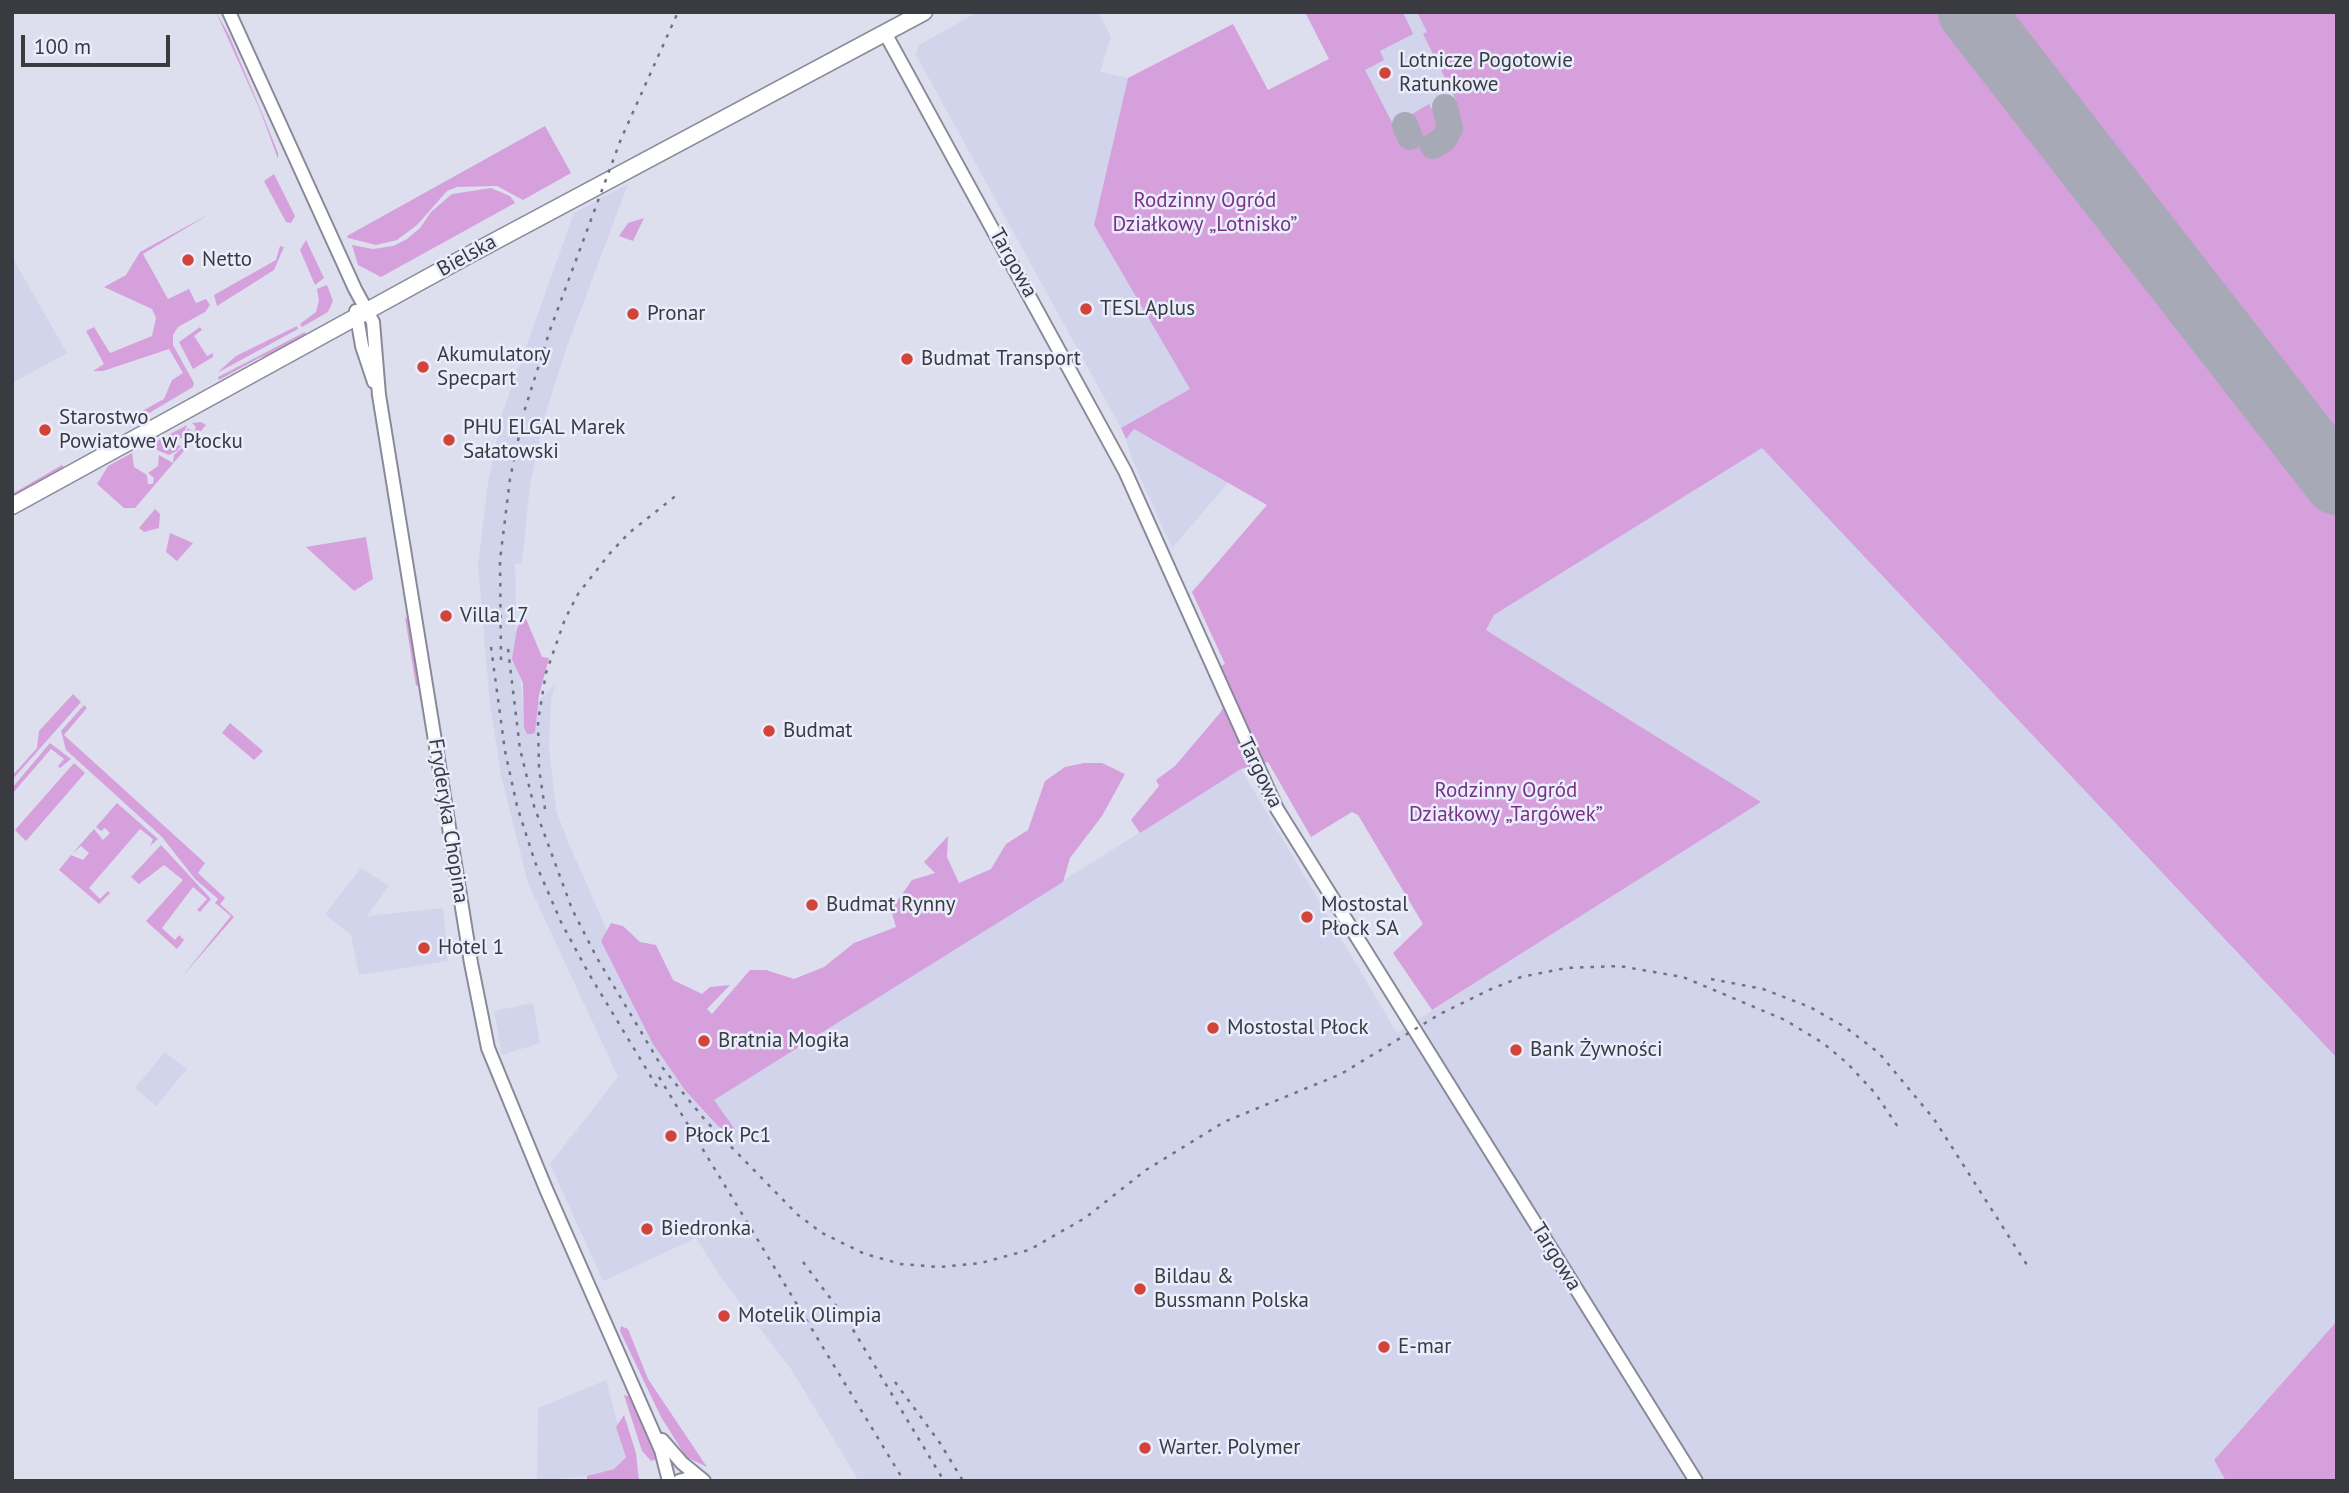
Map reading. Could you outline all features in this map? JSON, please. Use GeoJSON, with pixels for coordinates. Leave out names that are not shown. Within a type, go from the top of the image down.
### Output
{"type":"FeatureCollection","features":[{"type":"Feature","properties":{"kind":"main road","name":"Bielska"},"geometry":{"type":"LineString","coordinates":[[12,506],[467,256],[924,12]]}},
{"type":"Feature","properties":{"kind":"street","name":"Fryderyka Chopina"},"geometry":{"type":"LineString","coordinates":[[229,12],[355,289],[362,315],[376,339],[379,395],[485,1038],[503,1090],[665,1459],[669,1481]]}},
{"type":"Feature","properties":{"kind":"street","name":"Targowa"},"geometry":{"type":"LineString","coordinates":[[886,33],[1125,471],[1277,809],[1696,1481]]}},
{"type":"Feature","properties":{"kind":"street","name":"Fryderyka Chopina"},"geometry":{"type":"LineString","coordinates":[[650,1424],[682,1464],[704,1481]]}},
{"type":"Feature","properties":{"kind":"street"},"geometry":{"type":"LineString","coordinates":[[679,1481],[696,1481]]}},
{"type":"Feature","properties":{"kind":"shaded area"},"geometry":{"type":"Polygon","coordinates":[[[978,12],[1098,12],[1111,37],[1100,72],[1128,78],[1094,225],[1190,389],[1121,428],[916,55],[919,45],[978,12]]]}},
{"type":"Feature","properties":{"kind":"shaded area"},"geometry":{"type":"Polygon","coordinates":[[[1305,12],[2337,12],[2337,1321],[2214,1460],[2227,1481],[859,1481],[791,1369],[722,1279],[696,1238],[603,1281],[550,1164],[618,1077],[528,883],[502,780],[490,705],[478,565],[488,483],[503,411],[574,213],[628,184],[565,352],[543,422],[530,485],[522,563],[515,564],[516,632],[524,717],[556,683],[551,699],[549,748],[556,810],[568,842],[641,1007],[713,1100],[1241,769],[1397,1033],[1760,802],[1486,630],[1494,615],[1675,502],[1665,484],[1379,202],[1315,66],[1329,59],[1305,12]]]}},
{"type":"Feature","properties":{"kind":"shaded area"},"geometry":{"type":"Polygon","coordinates":[[[12,257],[67,353],[12,383],[12,257]]]}},
{"type":"Feature","properties":{"kind":"shaded area"},"geometry":{"type":"Polygon","coordinates":[[[1133,429],[1229,482],[1172,548],[1132,459],[1126,439],[1133,429]]]}},
{"type":"Feature","properties":{"kind":"shaded area"},"geometry":{"type":"Polygon","coordinates":[[[361,868],[389,886],[367,916],[443,908],[448,961],[359,975],[351,935],[325,914],[361,868]]]}},
{"type":"Feature","properties":{"kind":"shaded area"},"geometry":{"type":"Polygon","coordinates":[[[533,1003],[540,1043],[502,1055],[494,1011],[533,1003]]]}},
{"type":"Feature","properties":{"kind":"shaded area"},"geometry":{"type":"Polygon","coordinates":[[[165,1052],[187,1069],[156,1106],[135,1088],[165,1052]]]}},
{"type":"Feature","properties":{"kind":"shaded area"},"geometry":{"type":"Polygon","coordinates":[[[606,1380],[626,1456],[614,1469],[587,1476],[537,1481],[538,1408],[606,1380]]]}},
{"type":"Feature","properties":{"kind":"green space"},"geometry":{"type":"Polygon","coordinates":[[[216,12],[229,35],[262,113],[278,159],[260,110],[216,12]]]}},
{"type":"Feature","properties":{"kind":"green space"},"geometry":{"type":"Polygon","coordinates":[[[1305,12],[1403,12],[1413,34],[1380,51],[1384,60],[1365,70],[1396,130],[1415,120],[1412,114],[1429,104],[1434,113],[1457,102],[1423,34],[1427,32],[1417,12],[2337,12],[2337,1058],[1762,448],[1494,615],[1486,630],[1761,802],[1432,1010],[1393,953],[1423,924],[1358,815],[1352,812],[1311,837],[1268,762],[1241,769],[1140,833],[1131,820],[1159,786],[1156,780],[1175,766],[1220,713],[1232,692],[1221,666],[1225,664],[1192,592],[1267,505],[1134,429],[1126,439],[1121,428],[1190,389],[1094,225],[1128,78],[1233,24],[1268,90],[1329,59],[1305,12]]]}},
{"type":"Feature","properties":{"kind":"green space"},"geometry":{"type":"Polygon","coordinates":[[[545,126],[571,173],[523,200],[497,186],[457,187],[447,191],[417,225],[397,240],[376,245],[348,238],[347,236],[545,126]]]}},
{"type":"Feature","properties":{"kind":"green space"},"geometry":{"type":"Polygon","coordinates":[[[274,174],[295,216],[291,223],[286,222],[264,181],[274,174]]]}},
{"type":"Feature","properties":{"kind":"green space"},"geometry":{"type":"Polygon","coordinates":[[[491,188],[510,196],[515,203],[381,277],[358,265],[352,245],[373,249],[393,246],[420,228],[431,212],[452,194],[491,188]]]}},
{"type":"Feature","properties":{"kind":"green space"},"geometry":{"type":"Polygon","coordinates":[[[211,213],[143,254],[168,299],[189,289],[196,303],[206,299],[210,305],[205,312],[178,327],[173,335],[173,345],[194,383],[193,387],[134,422],[131,417],[164,399],[172,380],[183,373],[169,349],[103,371],[93,371],[104,364],[86,331],[94,327],[110,353],[152,336],[156,318],[152,309],[104,287],[126,275],[140,252],[211,213]]]}},
{"type":"Feature","properties":{"kind":"green space"},"geometry":{"type":"Polygon","coordinates":[[[644,218],[633,241],[619,236],[628,223],[644,218]]]}},
{"type":"Feature","properties":{"kind":"green space"},"geometry":{"type":"Polygon","coordinates":[[[306,240],[324,278],[315,285],[300,250],[306,240]]]}},
{"type":"Feature","properties":{"kind":"green space"},"geometry":{"type":"Polygon","coordinates":[[[280,246],[284,247],[274,270],[217,306],[214,295],[276,260],[280,246]]]}},
{"type":"Feature","properties":{"kind":"green space"},"geometry":{"type":"Polygon","coordinates":[[[327,285],[333,301],[328,312],[302,327],[300,324],[316,312],[319,300],[317,289],[327,285]]]}},
{"type":"Feature","properties":{"kind":"green space"},"geometry":{"type":"Polygon","coordinates":[[[297,326],[298,329],[217,373],[236,356],[297,326]]]}},
{"type":"Feature","properties":{"kind":"green space"},"geometry":{"type":"Polygon","coordinates":[[[200,327],[202,330],[194,336],[207,356],[213,353],[213,357],[193,369],[179,342],[200,327]]]}},
{"type":"Feature","properties":{"kind":"green space"},"geometry":{"type":"Polygon","coordinates":[[[305,332],[307,336],[283,350],[259,358],[219,380],[218,377],[305,332]]]}},
{"type":"Feature","properties":{"kind":"green space"},"geometry":{"type":"Polygon","coordinates":[[[201,422],[206,425],[135,508],[124,508],[97,484],[108,466],[132,453],[134,467],[147,475],[148,484],[153,484],[154,478],[148,473],[158,466],[159,455],[173,463],[174,455],[183,447],[187,428],[194,432],[196,427],[192,423],[201,422]]]}},
{"type":"Feature","properties":{"kind":"green space"},"geometry":{"type":"Polygon","coordinates":[[[187,425],[182,438],[175,440],[176,445],[181,446],[177,451],[169,455],[157,450],[153,443],[187,425]]]}},
{"type":"Feature","properties":{"kind":"green space"},"geometry":{"type":"Polygon","coordinates":[[[62,465],[65,469],[19,494],[12,494],[62,465]]]}},
{"type":"Feature","properties":{"kind":"green space"},"geometry":{"type":"Polygon","coordinates":[[[155,509],[160,514],[159,528],[144,532],[139,528],[155,509]]]}},
{"type":"Feature","properties":{"kind":"green space"},"geometry":{"type":"Polygon","coordinates":[[[170,533],[193,543],[177,561],[166,552],[170,533]]]}},
{"type":"Feature","properties":{"kind":"green space"},"geometry":{"type":"Polygon","coordinates":[[[366,537],[373,579],[354,591],[306,547],[366,537]]]}},
{"type":"Feature","properties":{"kind":"green space"},"geometry":{"type":"Polygon","coordinates":[[[524,614],[542,657],[549,658],[539,695],[535,732],[532,734],[527,734],[524,728],[523,683],[512,659],[517,628],[524,614]]]}},
{"type":"Feature","properties":{"kind":"green space"},"geometry":{"type":"Polygon","coordinates":[[[405,617],[409,620],[420,684],[416,686],[405,617]]]}},
{"type":"Feature","properties":{"kind":"green space"},"geometry":{"type":"Polygon","coordinates":[[[73,694],[81,702],[12,780],[12,776],[37,748],[39,731],[73,694]]]}},
{"type":"Feature","properties":{"kind":"green space"},"geometry":{"type":"Polygon","coordinates":[[[84,705],[87,708],[64,735],[205,863],[198,873],[225,898],[220,904],[234,917],[181,978],[231,916],[215,903],[218,899],[195,879],[162,837],[66,750],[61,731],[84,705]]]}},
{"type":"Feature","properties":{"kind":"green space"},"geometry":{"type":"Polygon","coordinates":[[[230,723],[263,751],[254,760],[222,733],[230,723]]]}},
{"type":"Feature","properties":{"kind":"green space"},"geometry":{"type":"Polygon","coordinates":[[[50,743],[71,759],[60,768],[58,766],[64,759],[51,749],[12,794],[12,788],[50,743]]]}},
{"type":"Feature","properties":{"kind":"green space"},"geometry":{"type":"Polygon","coordinates":[[[74,763],[85,773],[26,841],[15,830],[74,763]]]}},
{"type":"Feature","properties":{"kind":"green space"},"geometry":{"type":"Polygon","coordinates":[[[1102,763],[1125,774],[1102,816],[1070,858],[1063,882],[714,1100],[736,1131],[729,1133],[718,1126],[685,1090],[653,1044],[601,941],[611,923],[623,926],[640,942],[656,945],[673,980],[702,994],[710,987],[730,985],[707,1009],[712,1014],[750,970],[766,970],[794,979],[824,967],[854,943],[896,927],[891,910],[912,880],[935,873],[924,862],[948,836],[947,857],[959,883],[991,869],[1006,844],[1028,830],[1045,781],[1065,767],[1102,763]]]}},
{"type":"Feature","properties":{"kind":"green space"},"geometry":{"type":"Polygon","coordinates":[[[117,803],[158,839],[150,846],[153,839],[140,829],[89,888],[100,899],[108,891],[110,893],[99,904],[59,870],[71,855],[83,860],[89,853],[81,846],[72,854],[94,829],[103,840],[110,833],[105,828],[101,831],[96,827],[117,803]]]}},
{"type":"Feature","properties":{"kind":"green space"},"geometry":{"type":"Polygon","coordinates":[[[161,845],[211,899],[200,912],[197,910],[207,899],[193,887],[162,928],[175,940],[179,935],[184,940],[177,949],[146,921],[183,880],[164,865],[139,884],[131,877],[161,845]]]}},
{"type":"Feature","properties":{"kind":"green space"},"geometry":{"type":"Polygon","coordinates":[[[2337,1321],[2337,1481],[2226,1481],[2214,1460],[2337,1321]]]}},
{"type":"Feature","properties":{"kind":"green space"},"geometry":{"type":"Polygon","coordinates":[[[621,1326],[628,1329],[648,1379],[707,1467],[686,1457],[661,1417],[620,1331],[621,1326]]]}},
{"type":"Feature","properties":{"kind":"green space"},"geometry":{"type":"Polygon","coordinates":[[[624,1395],[631,1397],[659,1458],[651,1461],[642,1451],[624,1395]]]}},
{"type":"Feature","properties":{"kind":"green space"},"geometry":{"type":"Polygon","coordinates":[[[624,1415],[636,1453],[639,1481],[587,1481],[587,1476],[614,1469],[626,1457],[616,1427],[624,1415]]]}},
{"type":"Feature","properties":{"kind":"taxiway"},"geometry":{"type":"LineString","coordinates":[[1433,146],[1444,139],[1450,128],[1445,107]]}},
{"type":"Feature","properties":{"kind":"taxiway"},"geometry":{"type":"LineString","coordinates":[[1405,125],[1410,137]]}},
{"type":"Feature","properties":{"kind":"runway"},"geometry":{"type":"LineString","coordinates":[[1971,12],[2337,482]]}},
{"type":"Feature","properties":{"kind":"railway"},"geometry":{"type":"LineString","coordinates":[[501,660],[500,560],[510,479],[524,412],[550,330],[621,139],[678,12]]}},
{"type":"Feature","properties":{"kind":"railway"},"geometry":{"type":"LineString","coordinates":[[545,809],[539,768],[538,721],[546,673],[565,619],[578,594],[611,552],[629,533],[678,494]]}},
{"type":"Feature","properties":{"kind":"railway"},"geometry":{"type":"LineString","coordinates":[[491,647],[505,751],[517,806],[535,862],[561,922],[589,974],[659,1090]]}},
{"type":"Feature","properties":{"kind":"railway"},"geometry":{"type":"LineString","coordinates":[[508,649],[520,749],[534,806],[572,909],[597,958],[662,1067],[705,1120],[798,1215],[822,1233],[865,1254],[901,1264],[939,1267],[981,1263],[1029,1250],[1085,1218],[1146,1170],[1224,1122],[1341,1074],[1440,1014],[1489,990],[1521,977],[1566,968],[1619,966],[1683,977],[1785,1020],[1823,1043],[1847,1063],[1875,1093],[1900,1130]]}},
{"type":"Feature","properties":{"kind":"railway"},"geometry":{"type":"LineString","coordinates":[[1711,979],[1763,989],[1810,1007],[1845,1027],[1879,1053],[1934,1119],[2027,1265]]}},
{"type":"Feature","properties":{"kind":"railway"},"geometry":{"type":"LineString","coordinates":[[659,1077],[904,1481]]}},
{"type":"Feature","properties":{"kind":"railway"},"geometry":{"type":"LineString","coordinates":[[803,1262],[849,1323],[944,1481]]}},
{"type":"Feature","properties":{"kind":"railway"},"geometry":{"type":"LineString","coordinates":[[895,1382],[940,1443],[963,1481]]}},
{"type":"Feature","properties":{"kind":"place","name":"Lotnicze Pogotowie Ratunkowe"},"geometry":{"type":"Point","coordinates":[1385,73]}},
{"type":"Feature","properties":{"kind":"place","name":"Netto"},"geometry":{"type":"Point","coordinates":[188,260]}},
{"type":"Feature","properties":{"kind":"place","name":"TESLAplus"},"geometry":{"type":"Point","coordinates":[1086,309]}},
{"type":"Feature","properties":{"kind":"place","name":"Pronar"},"geometry":{"type":"Point","coordinates":[633,314]}},
{"type":"Feature","properties":{"kind":"place","name":"Budmat Transport"},"geometry":{"type":"Point","coordinates":[907,359]}},
{"type":"Feature","properties":{"kind":"place","name":"Akumulatory Specpart"},"geometry":{"type":"Point","coordinates":[423,367]}},
{"type":"Feature","properties":{"kind":"place","name":"Starostwo Powiatowe w Płocku"},"geometry":{"type":"Point","coordinates":[45,430]}},
{"type":"Feature","properties":{"kind":"place","name":"PHU ELGAL Marek Sałatowski"},"geometry":{"type":"Point","coordinates":[449,440]}},
{"type":"Feature","properties":{"kind":"place","name":"Villa 17"},"geometry":{"type":"Point","coordinates":[446,616]}},
{"type":"Feature","properties":{"kind":"place","name":"Budmat"},"geometry":{"type":"Point","coordinates":[769,731]}},
{"type":"Feature","properties":{"kind":"place","name":"Budmat Rynny"},"geometry":{"type":"Point","coordinates":[812,905]}},
{"type":"Feature","properties":{"kind":"place","name":"Mostostal Płock SA"},"geometry":{"type":"Point","coordinates":[1307,917]}},
{"type":"Feature","properties":{"kind":"place","name":"Hotel 1"},"geometry":{"type":"Point","coordinates":[424,948]}},
{"type":"Feature","properties":{"kind":"place","name":"Mostostal Płock"},"geometry":{"type":"Point","coordinates":[1213,1028]}},
{"type":"Feature","properties":{"kind":"place","name":"Bratnia Mogiła"},"geometry":{"type":"Point","coordinates":[704,1041]}},
{"type":"Feature","properties":{"kind":"place","name":"Bank Żywności"},"geometry":{"type":"Point","coordinates":[1516,1050]}},
{"type":"Feature","properties":{"kind":"place","name":"Płock Pc1"},"geometry":{"type":"Point","coordinates":[671,1136]}},
{"type":"Feature","properties":{"kind":"place","name":"Biedronka"},"geometry":{"type":"Point","coordinates":[647,1229]}},
{"type":"Feature","properties":{"kind":"place","name":"Bildau & Bussmann Polska"},"geometry":{"type":"Point","coordinates":[1140,1289]}},
{"type":"Feature","properties":{"kind":"place","name":"Motelik Olimpia"},"geometry":{"type":"Point","coordinates":[724,1316]}},
{"type":"Feature","properties":{"kind":"place","name":"E-mar"},"geometry":{"type":"Point","coordinates":[1384,1347]}},
{"type":"Feature","properties":{"kind":"place","name":"Warter. Polymer"},"geometry":{"type":"Point","coordinates":[1145,1448]}},
{"type":"Feature","properties":{"kind":"park label","name":"Rodzinny Ogród Działkowy „Lotnisko”"},"geometry":{"type":"Point","coordinates":[1205,213]}},
{"type":"Feature","properties":{"kind":"park label","name":"Rodzinny Ogród Działkowy „Targówek”"},"geometry":{"type":"Point","coordinates":[1506,803]}}]}
